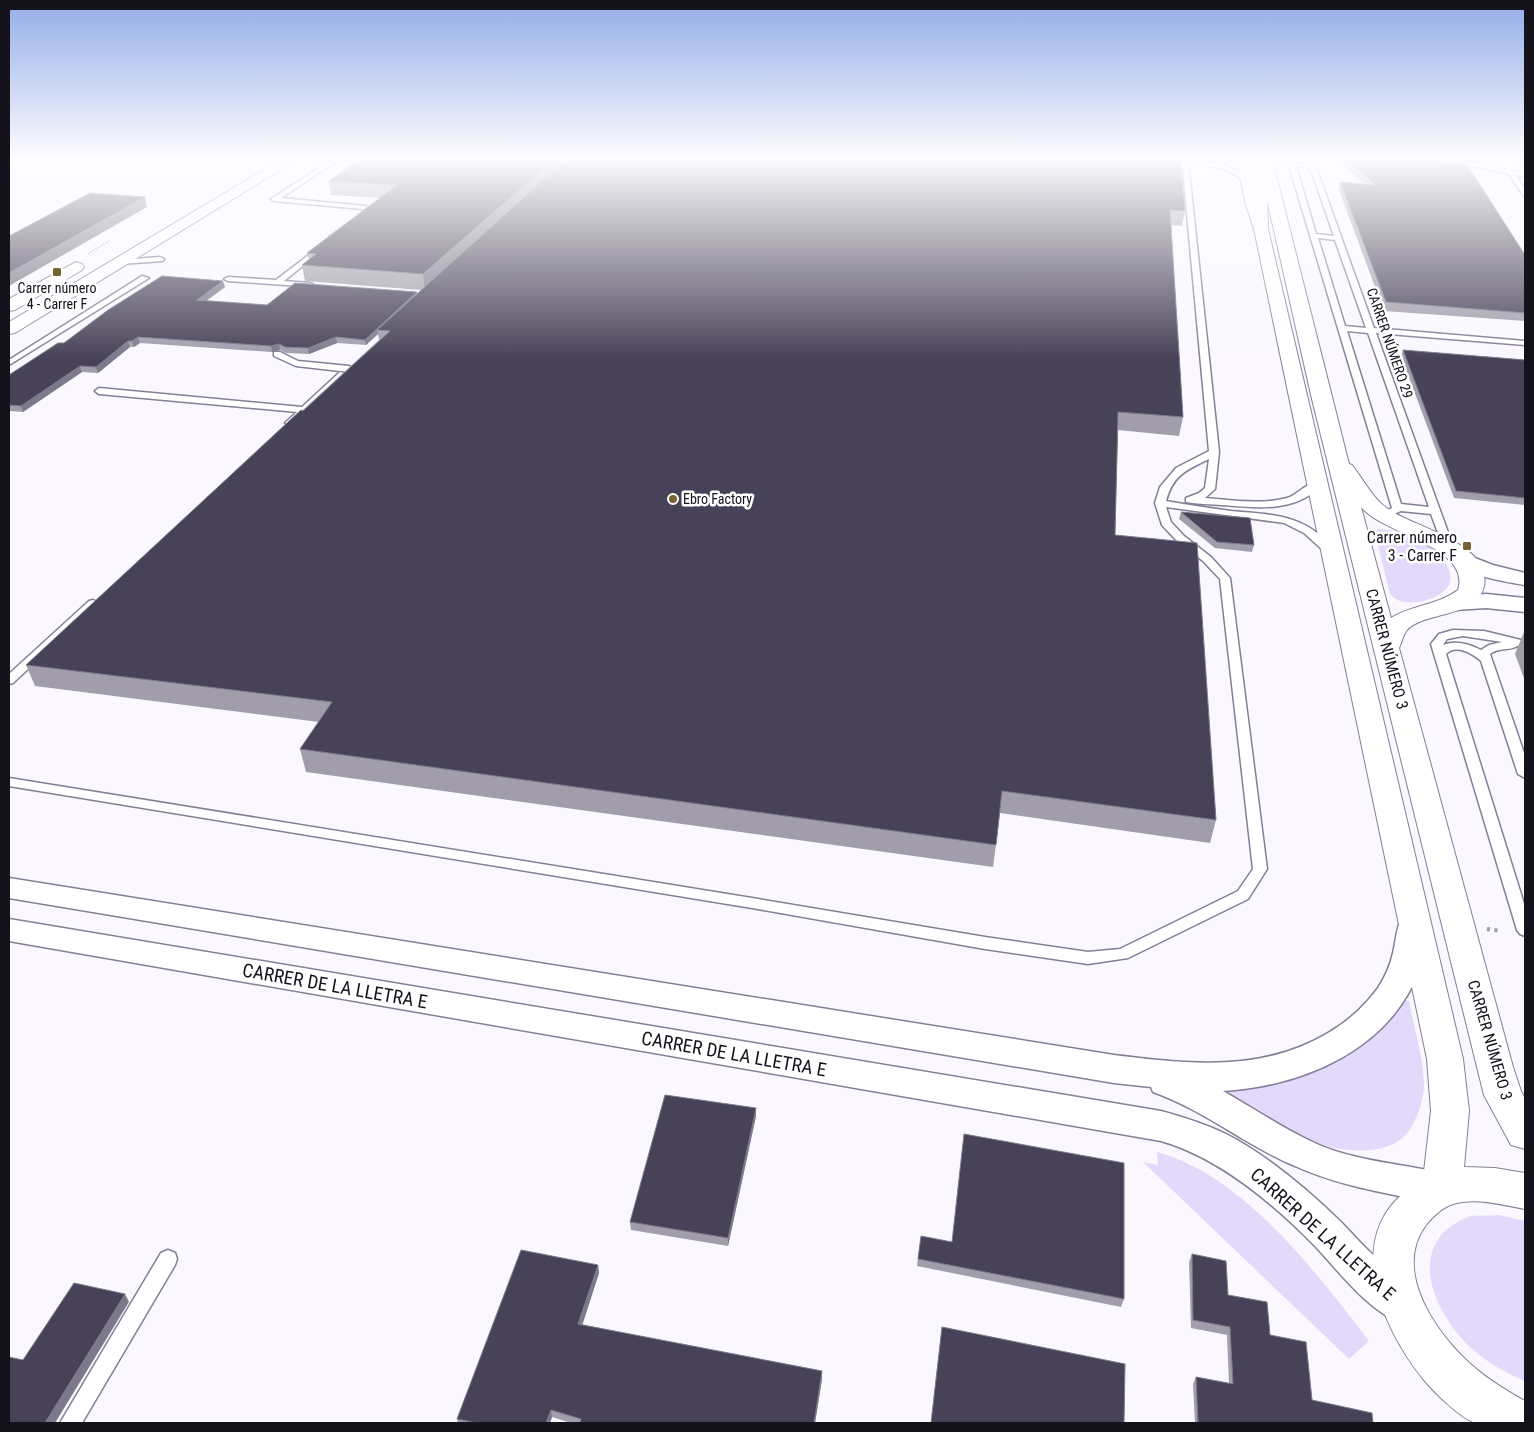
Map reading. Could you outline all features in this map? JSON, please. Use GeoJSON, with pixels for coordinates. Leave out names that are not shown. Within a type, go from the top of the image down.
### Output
{"type":"FeatureCollection","features":[{"type":"Feature","properties":{"kind":"main road"},"geometry":{"type":"LineString","coordinates":[[9,329],[180,226]]}},
{"type":"Feature","properties":{"kind":"main road","name":"CARRER NÚMERO 3"},"geometry":{"type":"LineString","coordinates":[[1280,226],[1337,460],[1503,1096],[1525,1133]]}},
{"type":"Feature","properties":{"kind":"main road","name":"CARRER NÚMERO 3"},"geometry":{"type":"LineString","coordinates":[[1261,229],[1445,1059],[1450,1109],[1442,1189]]}},
{"type":"Feature","properties":{"kind":"main road"},"geometry":{"type":"LineString","coordinates":[[9,306],[88,260]]}},
{"type":"Feature","properties":{"kind":"main road"},"geometry":{"type":"LineString","coordinates":[[1337,460],[1385,508],[1389,519],[1456,554],[1470,570],[1472,586],[1468,595],[1455,603],[1400,624],[1392,632],[1387,647]]}},
{"type":"Feature","properties":{"kind":"main road"},"geometry":{"type":"LineString","coordinates":[[1478,1423],[1447,1373],[1418,1335],[1402,1304],[1395,1286],[1392,1250],[1404,1219],[1426,1197],[1442,1189],[1478,1183],[1499,1185],[1525,1191]]}},
{"type":"Feature","properties":{"kind":"main road"},"geometry":{"type":"LineString","coordinates":[[1447,1373],[1494,1410],[1521,1423]]}},
{"type":"Feature","properties":{"kind":"street"},"geometry":{"type":"LineString","coordinates":[[1456,554],[1486,570],[1525,579]]}},
{"type":"Feature","properties":{"kind":"street"},"geometry":{"type":"LineString","coordinates":[[1455,603],[1486,602],[1525,605]]}},
{"type":"Feature","properties":{"kind":"street"},"geometry":{"type":"LineString","coordinates":[[9,888],[1114,1069],[1218,1078],[1257,1074],[1322,1054],[1372,1019],[1388,998],[1403,972],[1415,919]]}},
{"type":"Feature","properties":{"kind":"street","name":"CARRER DE LA LLETRA E"},"geometry":{"type":"LineString","coordinates":[[9,930],[1161,1126],[1189,1134],[1214,1145],[1246,1165],[1290,1199],[1328,1234],[1357,1265],[1402,1304]]}},
{"type":"Feature","properties":{"kind":"street"},"geometry":{"type":"LineString","coordinates":[[1114,1069],[1168,1083],[1186,1090],[1216,1104],[1282,1144],[1308,1156],[1348,1168],[1442,1189]]}},
{"type":"Feature","properties":{"kind":"lane"},"geometry":{"type":"LineString","coordinates":[[1190,500],[1203,495],[1210,489],[1214,452],[1191,226]]}},
{"type":"Feature","properties":{"kind":"lane","name":"CARRER NÚMERO 29"},"geometry":{"type":"LineString","coordinates":[[1310,226],[1342,328],[1385,508]]}},
{"type":"Feature","properties":{"kind":"lane","name":"CARRER NÚMERO 29"},"geometry":{"type":"LineString","coordinates":[[1335,226],[1435,511],[1456,554]]}},
{"type":"Feature","properties":{"kind":"lane"},"geometry":{"type":"LineString","coordinates":[[1313,236],[1339,238]]}},
{"type":"Feature","properties":{"kind":"lane"},"geometry":{"type":"LineString","coordinates":[[278,282],[330,241]]}},
{"type":"Feature","properties":{"kind":"lane"},"geometry":{"type":"LineString","coordinates":[[120,262],[160,259],[138,251]]}},
{"type":"Feature","properties":{"kind":"lane"},"geometry":{"type":"LineString","coordinates":[[9,362],[145,278]]}},
{"type":"Feature","properties":{"kind":"lane"},"geometry":{"type":"LineString","coordinates":[[228,280],[316,285]]}},
{"type":"Feature","properties":{"kind":"lane"},"geometry":{"type":"LineString","coordinates":[[1342,328],[1525,343]]}},
{"type":"Feature","properties":{"kind":"lane"},"geometry":{"type":"LineString","coordinates":[[277,354],[296,363],[352,366],[281,431]]}},
{"type":"Feature","properties":{"kind":"lane"},"geometry":{"type":"LineString","coordinates":[[99,391],[303,410]]}},
{"type":"Feature","properties":{"kind":"lane"},"geometry":{"type":"LineString","coordinates":[[9,782],[752,903],[985,944],[1088,958],[1123,954],[1243,895],[1260,869],[1225,578],[1207,559],[1180,538],[1166,523],[1160,503],[1165,487],[1179,470],[1214,452]]}},
{"type":"Feature","properties":{"kind":"lane"},"geometry":{"type":"LineString","coordinates":[[1160,503],[1190,500],[1250,504],[1281,502],[1294,499],[1317,484]]}},
{"type":"Feature","properties":{"kind":"lane"},"geometry":{"type":"LineString","coordinates":[[1160,503],[1217,512],[1264,515],[1290,521],[1305,529],[1332,553]]}},
{"type":"Feature","properties":{"kind":"lane"},"geometry":{"type":"LineString","coordinates":[[1385,508],[1435,511]]}},
{"type":"Feature","properties":{"kind":"lane"},"geometry":{"type":"LineString","coordinates":[[9,680],[103,594]]}},
{"type":"Feature","properties":{"kind":"lane"},"geometry":{"type":"LineString","coordinates":[[1525,644],[1493,637],[1450,634],[1439,640],[1437,644],[1525,930]]}},
{"type":"Feature","properties":{"kind":"lane"},"geometry":{"type":"LineString","coordinates":[[1525,644],[1491,648],[1484,654],[1525,774]]}},
{"type":"Feature","properties":{"kind":"lane"},"geometry":{"type":"LineString","coordinates":[[1440,654],[1442,649],[1447,647],[1462,647],[1476,651],[1486,660]]}},
{"type":"Feature","properties":{"kind":"lane"},"geometry":{"type":"LineString","coordinates":[[70,1423],[168,1259]]}},
{"type":"Feature","properties":{"kind":"path"},"geometry":{"type":"LineString","coordinates":[[321,241],[345,226]]}},
{"type":"Feature","properties":{"kind":"shaded area"},"geometry":{"type":"Polygon","coordinates":[[[1378,529],[1400,533],[1425,545],[1436,553],[1445,562],[1450,572],[1450,582],[1446,588],[1440,594],[1423,601],[1404,602],[1390,594],[1375,533],[1378,529]]]}},
{"type":"Feature","properties":{"kind":"shaded area"},"geometry":{"type":"Polygon","coordinates":[[[1406,1000],[1409,1001],[1420,1052],[1424,1089],[1421,1105],[1412,1126],[1402,1138],[1389,1146],[1373,1150],[1356,1150],[1338,1149],[1321,1145],[1291,1133],[1220,1090],[1274,1084],[1300,1077],[1325,1067],[1348,1055],[1370,1040],[1406,1000]]]}},
{"type":"Feature","properties":{"kind":"shaded area"},"geometry":{"type":"Polygon","coordinates":[[[1157,1152],[1189,1164],[1219,1182],[1248,1204],[1302,1257],[1369,1341],[1349,1359],[1143,1162],[1158,1165],[1157,1152]]]}},
{"type":"Feature","properties":{"kind":"shaded area"},"geometry":{"type":"Polygon","coordinates":[[[1499,1215],[1525,1221],[1525,1381],[1489,1362],[1470,1347],[1460,1336],[1441,1308],[1434,1293],[1431,1277],[1430,1262],[1434,1247],[1446,1230],[1472,1216],[1499,1215]]]}},
{"type":"Feature","properties":{"kind":"building"},"geometry":{"type":"Polygon","coordinates":[[[28,226],[93,226],[9,273],[9,236],[28,226]]]}},
{"type":"Feature","properties":{"kind":"building"},"geometry":{"type":"Polygon","coordinates":[[[343,226],[478,226],[423,274],[302,265],[316,254],[307,253],[343,226]]]}},
{"type":"Feature","properties":{"kind":"building","name":"Ebro Factory"},"geometry":{"type":"Polygon","coordinates":[[[492,226],[1171,226],[1183,417],[1118,412],[1115,535],[1197,543],[1216,820],[1002,791],[996,845],[300,749],[332,702],[26,665],[301,410],[303,411],[390,331],[377,330],[492,226]]]}},
{"type":"Feature","properties":{"kind":"building"},"geometry":{"type":"Polygon","coordinates":[[[1357,226],[1506,226],[1525,255],[1525,313],[1386,302],[1357,226]]]}},
{"type":"Feature","properties":{"kind":"building"},"geometry":{"type":"Polygon","coordinates":[[[162,276],[223,281],[197,300],[267,305],[295,283],[417,292],[365,340],[336,337],[308,348],[285,347],[279,344],[271,346],[138,337],[128,341],[96,367],[80,366],[21,406],[9,405],[9,375],[58,343],[64,343],[108,310],[162,276]]]}},
{"type":"Feature","properties":{"kind":"building"},"geometry":{"type":"Polygon","coordinates":[[[1403,350],[1525,360],[1525,498],[1456,491],[1403,350]]]}},
{"type":"Feature","properties":{"kind":"building"},"geometry":{"type":"Polygon","coordinates":[[[1181,512],[1250,518],[1254,545],[1217,542],[1181,512]]]}},
{"type":"Feature","properties":{"kind":"building"},"geometry":{"type":"Polygon","coordinates":[[[665,1095],[756,1108],[728,1238],[630,1222],[665,1095]]]}},
{"type":"Feature","properties":{"kind":"building"},"geometry":{"type":"Polygon","coordinates":[[[964,1134],[1124,1163],[1124,1299],[918,1259],[921,1236],[952,1242],[964,1134]]]}},
{"type":"Feature","properties":{"kind":"building"},"geometry":{"type":"Polygon","coordinates":[[[521,1250],[598,1265],[578,1324],[822,1371],[814,1423],[580,1423],[581,1419],[551,1410],[546,1423],[477,1423],[457,1419],[521,1250]]]}},
{"type":"Feature","properties":{"kind":"building"},"geometry":{"type":"Polygon","coordinates":[[[1192,1254],[1226,1261],[1228,1295],[1267,1302],[1270,1335],[1306,1342],[1312,1400],[1372,1413],[1373,1423],[1198,1423],[1196,1377],[1233,1384],[1230,1327],[1193,1320],[1192,1254]]]}},
{"type":"Feature","properties":{"kind":"building"},"geometry":{"type":"Polygon","coordinates":[[[74,1283],[125,1294],[45,1423],[9,1423],[9,1357],[23,1360],[74,1283]]]}},
{"type":"Feature","properties":{"kind":"building"},"geometry":{"type":"Polygon","coordinates":[[[942,1327],[1125,1364],[1124,1423],[931,1423],[942,1327]]]}},
{"type":"Feature","properties":{"kind":"place","name":"Carrer número 4 - Carrer F"},"geometry":{"type":"Point","coordinates":[57,272]}},
{"type":"Feature","properties":{"kind":"place","name":"Ebro Factory"},"geometry":{"type":"Point","coordinates":[673,499]}},
{"type":"Feature","properties":{"kind":"place","name":"Carrer número 3 - Carrer F"},"geometry":{"type":"Point","coordinates":[1467,546]}}]}
